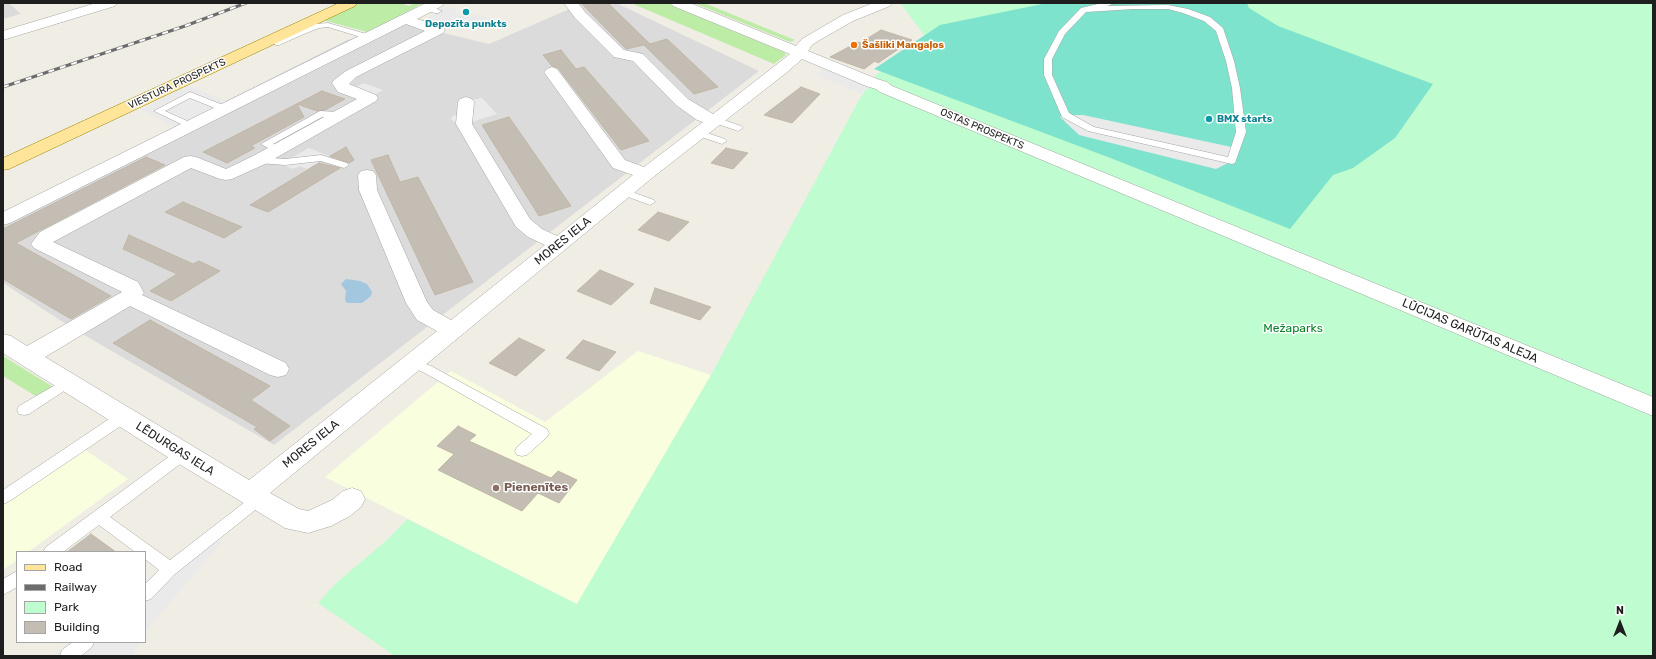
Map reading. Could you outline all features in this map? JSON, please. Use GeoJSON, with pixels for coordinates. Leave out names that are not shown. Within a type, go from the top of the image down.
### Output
{"type":"FeatureCollection","features":[{"type":"Feature","properties":{"kind":"main road","name":"VIESTURA PROSPEKTS"},"geometry":{"type":"LineString","coordinates":[[3,149],[324,3]]}},
{"type":"Feature","properties":{"kind":"main road","name":"VIESTURA PROSPEKTS"},"geometry":{"type":"LineString","coordinates":[[3,165],[350,3]]}},
{"type":"Feature","properties":{"kind":"street"},"geometry":{"type":"LineString","coordinates":[[3,36],[110,3]]}},
{"type":"Feature","properties":{"kind":"street"},"geometry":{"type":"LineString","coordinates":[[571,3],[576,11],[619,54],[638,57],[682,102],[703,116],[715,120]]}},
{"type":"Feature","properties":{"kind":"street","name":"OSTAS PROSPEKTS"},"geometry":{"type":"LineString","coordinates":[[678,3],[872,83],[881,85],[892,91],[1286,255]]}},
{"type":"Feature","properties":{"kind":"street","name":"MORES IELA"},"geometry":{"type":"LineString","coordinates":[[254,496],[452,330],[646,174],[781,70],[794,59],[813,38],[848,18],[885,3]]}},
{"type":"Feature","properties":{"kind":"street"},"geometry":{"type":"LineString","coordinates":[[3,219],[367,37],[404,19],[434,7]]}},
{"type":"Feature","properties":{"kind":"street"},"geometry":{"type":"LineString","coordinates":[[154,144],[190,161],[226,175],[259,160],[370,98],[344,89],[340,83],[343,79],[438,30],[404,19]]}},
{"type":"Feature","properties":{"kind":"street"},"geometry":{"type":"LineString","coordinates":[[552,72],[619,164],[646,174]]}},
{"type":"Feature","properties":{"kind":"street"},"geometry":{"type":"LineString","coordinates":[[466,102],[464,124],[523,223],[536,233],[559,244]]}},
{"type":"Feature","properties":{"kind":"street"},"geometry":{"type":"LineString","coordinates":[[27,357],[133,293],[131,288],[41,244],[47,236],[190,161]]}},
{"type":"Feature","properties":{"kind":"street"},"geometry":{"type":"LineString","coordinates":[[367,175],[368,190],[417,303],[425,315],[452,330]]}},
{"type":"Feature","properties":{"kind":"street","name":"LŪCIJAS GARŪTAS ALEJA"},"geometry":{"type":"LineString","coordinates":[[1286,255],[1653,407]]}},
{"type":"Feature","properties":{"kind":"street"},"geometry":{"type":"LineString","coordinates":[[128,297],[278,369]]}},
{"type":"Feature","properties":{"kind":"street","name":"LĒDURGAS IELA"},"geometry":{"type":"LineString","coordinates":[[3,342],[183,454],[294,520],[308,522],[322,518],[335,512],[352,499]]}},
{"type":"Feature","properties":{"kind":"lane"},"geometry":{"type":"LineString","coordinates":[[1084,10],[1133,7],[1168,7],[1186,11],[1207,19],[1220,30],[1230,61],[1236,88],[1241,132],[1232,161],[1091,129],[1065,115],[1048,75],[1048,59],[1062,33],[1084,10],[1111,3]]}},
{"type":"Feature","properties":{"kind":"lane"},"geometry":{"type":"LineString","coordinates":[[235,57],[264,48],[318,26],[328,25],[367,37]]}},
{"type":"Feature","properties":{"kind":"lane"},"geometry":{"type":"LineString","coordinates":[[162,91],[182,99]]}},
{"type":"Feature","properties":{"kind":"lane"},"geometry":{"type":"LineString","coordinates":[[191,126],[158,111],[190,95],[225,109]]}},
{"type":"Feature","properties":{"kind":"lane"},"geometry":{"type":"LineString","coordinates":[[715,120],[738,128]]}},
{"type":"Feature","properties":{"kind":"lane"},"geometry":{"type":"LineString","coordinates":[[698,133],[722,141]]}},
{"type":"Feature","properties":{"kind":"lane"},"geometry":{"type":"LineString","coordinates":[[259,160],[285,162],[321,158],[344,165]]}},
{"type":"Feature","properties":{"kind":"lane"},"geometry":{"type":"LineString","coordinates":[[624,192],[650,202]]}},
{"type":"Feature","properties":{"kind":"lane"},"geometry":{"type":"LineString","coordinates":[[412,363],[427,369],[542,433],[522,451]]}},
{"type":"Feature","properties":{"kind":"lane"},"geometry":{"type":"LineString","coordinates":[[24,410],[69,382]]}},
{"type":"Feature","properties":{"kind":"lane"},"geometry":{"type":"LineString","coordinates":[[3,498],[123,416]]}},
{"type":"Feature","properties":{"kind":"lane"},"geometry":{"type":"LineString","coordinates":[[53,551],[183,454]]}},
{"type":"Feature","properties":{"kind":"lane"},"geometry":{"type":"LineString","coordinates":[[146,593],[170,569],[225,525],[254,496]]}},
{"type":"Feature","properties":{"kind":"lane"},"geometry":{"type":"LineString","coordinates":[[98,517],[145,551]]}},
{"type":"Feature","properties":{"kind":"lane"},"geometry":{"type":"LineString","coordinates":[[146,552],[170,569]]}},
{"type":"Feature","properties":{"kind":"lane"},"geometry":{"type":"LineString","coordinates":[[3,588],[16,579]]}},
{"type":"Feature","properties":{"kind":"lane"},"geometry":{"type":"LineString","coordinates":[[68,656],[85,643]]}},
{"type":"Feature","properties":{"kind":"shaded area"},"geometry":{"type":"Polygon","coordinates":[[[3,3],[9,3],[21,14],[3,19],[3,3]]]}},
{"type":"Feature","properties":{"kind":"shaded area"},"geometry":{"type":"Polygon","coordinates":[[[583,3],[616,3],[759,71],[274,445],[72,328],[3,283],[3,213],[347,40],[403,23],[489,44],[583,3]]]}},
{"type":"Feature","properties":{"kind":"shaded area"},"geometry":{"type":"Polygon","coordinates":[[[1047,3],[1247,3],[1249,8],[1278,26],[1433,84],[1395,138],[1353,168],[1333,175],[1290,229],[1113,159],[874,69],[940,25],[1047,3]]]}},
{"type":"Feature","properties":{"kind":"shaded area"},"geometry":{"type":"Polygon","coordinates":[[[447,6],[459,9],[453,13],[469,17],[476,14],[494,19],[477,28],[461,24],[455,27],[425,19],[447,6]]]}},
{"type":"Feature","properties":{"kind":"shaded area"},"geometry":{"type":"Polygon","coordinates":[[[826,68],[871,86],[860,94],[815,74],[826,68]]]}},
{"type":"Feature","properties":{"kind":"shaded area"},"geometry":{"type":"Polygon","coordinates":[[[364,83],[383,90],[372,96],[353,88],[364,83]]]}},
{"type":"Feature","properties":{"kind":"shaded area"},"geometry":{"type":"Polygon","coordinates":[[[187,85],[229,102],[178,129],[141,110],[187,85]]]}},
{"type":"Feature","properties":{"kind":"shaded area"},"geometry":{"type":"Polygon","coordinates":[[[482,98],[497,114],[459,126],[450,118],[459,113],[456,103],[482,98]]]}},
{"type":"Feature","properties":{"kind":"shaded area"},"geometry":{"type":"Polygon","coordinates":[[[1065,115],[1083,115],[1236,148],[1232,161],[1216,169],[1079,135],[1060,117],[1065,115]]]}},
{"type":"Feature","properties":{"kind":"shaded area"},"geometry":{"type":"Polygon","coordinates":[[[309,148],[329,156],[307,169],[300,166],[293,169],[280,164],[309,148]]]}},
{"type":"Feature","properties":{"kind":"shaded area"},"geometry":{"type":"Polygon","coordinates":[[[346,279],[360,281],[367,284],[372,292],[371,296],[362,303],[347,303],[345,300],[346,291],[341,284],[346,279]]]}},
{"type":"Feature","properties":{"kind":"shaded area","name":"Pienenītes"},"geometry":{"type":"Polygon","coordinates":[[[638,351],[711,375],[577,604],[325,477],[451,371],[545,422],[638,351]]]}},
{"type":"Feature","properties":{"kind":"shaded area"},"geometry":{"type":"Polygon","coordinates":[[[75,443],[128,479],[29,551],[16,551],[16,561],[3,570],[3,492],[75,443]]]}},
{"type":"Feature","properties":{"kind":"shaded area"},"geometry":{"type":"Polygon","coordinates":[[[208,533],[222,542],[146,631],[146,580],[208,533]]]}},
{"type":"Feature","properties":{"kind":"shaded area"},"geometry":{"type":"Polygon","coordinates":[[[69,643],[140,643],[133,656],[53,656],[69,643]]]}},
{"type":"Feature","properties":{"kind":"green space"},"geometry":{"type":"Polygon","coordinates":[[[358,3],[400,3],[409,6],[415,3],[423,3],[373,31],[367,32],[323,20],[358,3]]]}},
{"type":"Feature","properties":{"kind":"green space"},"geometry":{"type":"Polygon","coordinates":[[[631,3],[667,3],[784,52],[786,55],[774,64],[631,3]]]}},
{"type":"Feature","properties":{"kind":"green space"},"geometry":{"type":"Polygon","coordinates":[[[694,3],[704,3],[795,40],[790,42],[694,3]]]}},
{"type":"Feature","properties":{"kind":"green space","name":"Mežaparks"},"geometry":{"type":"Polygon","coordinates":[[[1653,3],[1653,656],[395,656],[318,603],[336,583],[388,539],[407,519],[577,604],[711,375],[860,98],[877,74],[930,43],[901,4],[1653,3]]]}},
{"type":"Feature","properties":{"kind":"green space"},"geometry":{"type":"Polygon","coordinates":[[[3,356],[53,387],[37,397],[3,376],[3,356]]]}},
{"type":"Feature","properties":{"kind":"building"},"geometry":{"type":"Polygon","coordinates":[[[581,3],[608,3],[650,44],[667,39],[718,87],[694,94],[644,45],[626,49],[581,3]]]}},
{"type":"Feature","properties":{"kind":"building","name":"Šašliki Mangaļos"},"geometry":{"type":"Polygon","coordinates":[[[881,30],[912,40],[878,63],[875,61],[864,69],[830,57],[858,42],[860,43],[881,30]]]}},
{"type":"Feature","properties":{"kind":"building"},"geometry":{"type":"Polygon","coordinates":[[[561,50],[576,69],[584,67],[649,141],[621,150],[558,68],[552,66],[543,55],[561,50]]]}},
{"type":"Feature","properties":{"kind":"building"},"geometry":{"type":"Polygon","coordinates":[[[801,87],[820,94],[792,123],[764,115],[801,87]]]}},
{"type":"Feature","properties":{"kind":"building"},"geometry":{"type":"Polygon","coordinates":[[[322,91],[345,99],[325,110],[317,111],[297,104],[304,117],[251,146],[255,148],[227,163],[203,152],[322,91]]]}},
{"type":"Feature","properties":{"kind":"building"},"geometry":{"type":"Polygon","coordinates":[[[509,117],[571,206],[539,216],[482,125],[509,117]]]}},
{"type":"Feature","properties":{"kind":"building"},"geometry":{"type":"Polygon","coordinates":[[[346,147],[354,160],[349,163],[330,156],[346,147]]]}},
{"type":"Feature","properties":{"kind":"building"},"geometry":{"type":"Polygon","coordinates":[[[726,148],[748,153],[733,169],[711,163],[726,148]]]}},
{"type":"Feature","properties":{"kind":"building"},"geometry":{"type":"Polygon","coordinates":[[[388,155],[400,182],[418,177],[473,282],[435,295],[371,160],[388,155]]]}},
{"type":"Feature","properties":{"kind":"building"},"geometry":{"type":"Polygon","coordinates":[[[146,157],[165,165],[16,243],[111,296],[71,319],[3,279],[3,229],[146,157]]]}},
{"type":"Feature","properties":{"kind":"building"},"geometry":{"type":"Polygon","coordinates":[[[319,163],[340,168],[268,212],[250,205],[319,163]]]}},
{"type":"Feature","properties":{"kind":"building"},"geometry":{"type":"Polygon","coordinates":[[[183,202],[242,227],[224,238],[165,212],[183,202]]]}},
{"type":"Feature","properties":{"kind":"building"},"geometry":{"type":"Polygon","coordinates":[[[658,212],[689,222],[669,241],[638,230],[658,212]]]}},
{"type":"Feature","properties":{"kind":"building"},"geometry":{"type":"Polygon","coordinates":[[[129,235],[193,264],[199,261],[220,271],[171,301],[150,291],[177,274],[123,249],[129,235]]]}},
{"type":"Feature","properties":{"kind":"building"},"geometry":{"type":"Polygon","coordinates":[[[600,270],[634,284],[611,305],[577,291],[600,270]]]}},
{"type":"Feature","properties":{"kind":"building"},"geometry":{"type":"Polygon","coordinates":[[[655,288],[711,307],[700,320],[650,303],[655,288]]]}},
{"type":"Feature","properties":{"kind":"building"},"geometry":{"type":"Polygon","coordinates":[[[150,320],[270,386],[251,400],[290,426],[270,441],[254,429],[257,427],[113,343],[150,320]]]}},
{"type":"Feature","properties":{"kind":"building"},"geometry":{"type":"Polygon","coordinates":[[[519,338],[545,350],[516,376],[489,363],[519,338]]]}},
{"type":"Feature","properties":{"kind":"building"},"geometry":{"type":"Polygon","coordinates":[[[583,340],[616,352],[599,371],[566,358],[583,340]]]}},
{"type":"Feature","properties":{"kind":"building"},"geometry":{"type":"Polygon","coordinates":[[[458,426],[476,435],[469,441],[551,478],[558,471],[577,480],[559,503],[538,493],[522,511],[438,470],[454,454],[437,446],[458,426]]]}},
{"type":"Feature","properties":{"kind":"building"},"geometry":{"type":"Polygon","coordinates":[[[91,534],[115,551],[68,551],[91,534]]]}},
{"type":"Feature","properties":{"kind":"railway"},"geometry":{"type":"LineString","coordinates":[[3,87],[185,26],[246,3]]}},
{"type":"Feature","properties":{"kind":"place","name":"Depozīta punkts"},"geometry":{"type":"Point","coordinates":[466,12]}},
{"type":"Feature","properties":{"kind":"place","name":"Šašliki Mangaļos"},"geometry":{"type":"Point","coordinates":[854,45]}},
{"type":"Feature","properties":{"kind":"place","name":"BMX starts"},"geometry":{"type":"Point","coordinates":[1209,119]}},
{"type":"Feature","properties":{"kind":"place","name":"Pienenītes"},"geometry":{"type":"Point","coordinates":[496,488]}}]}
